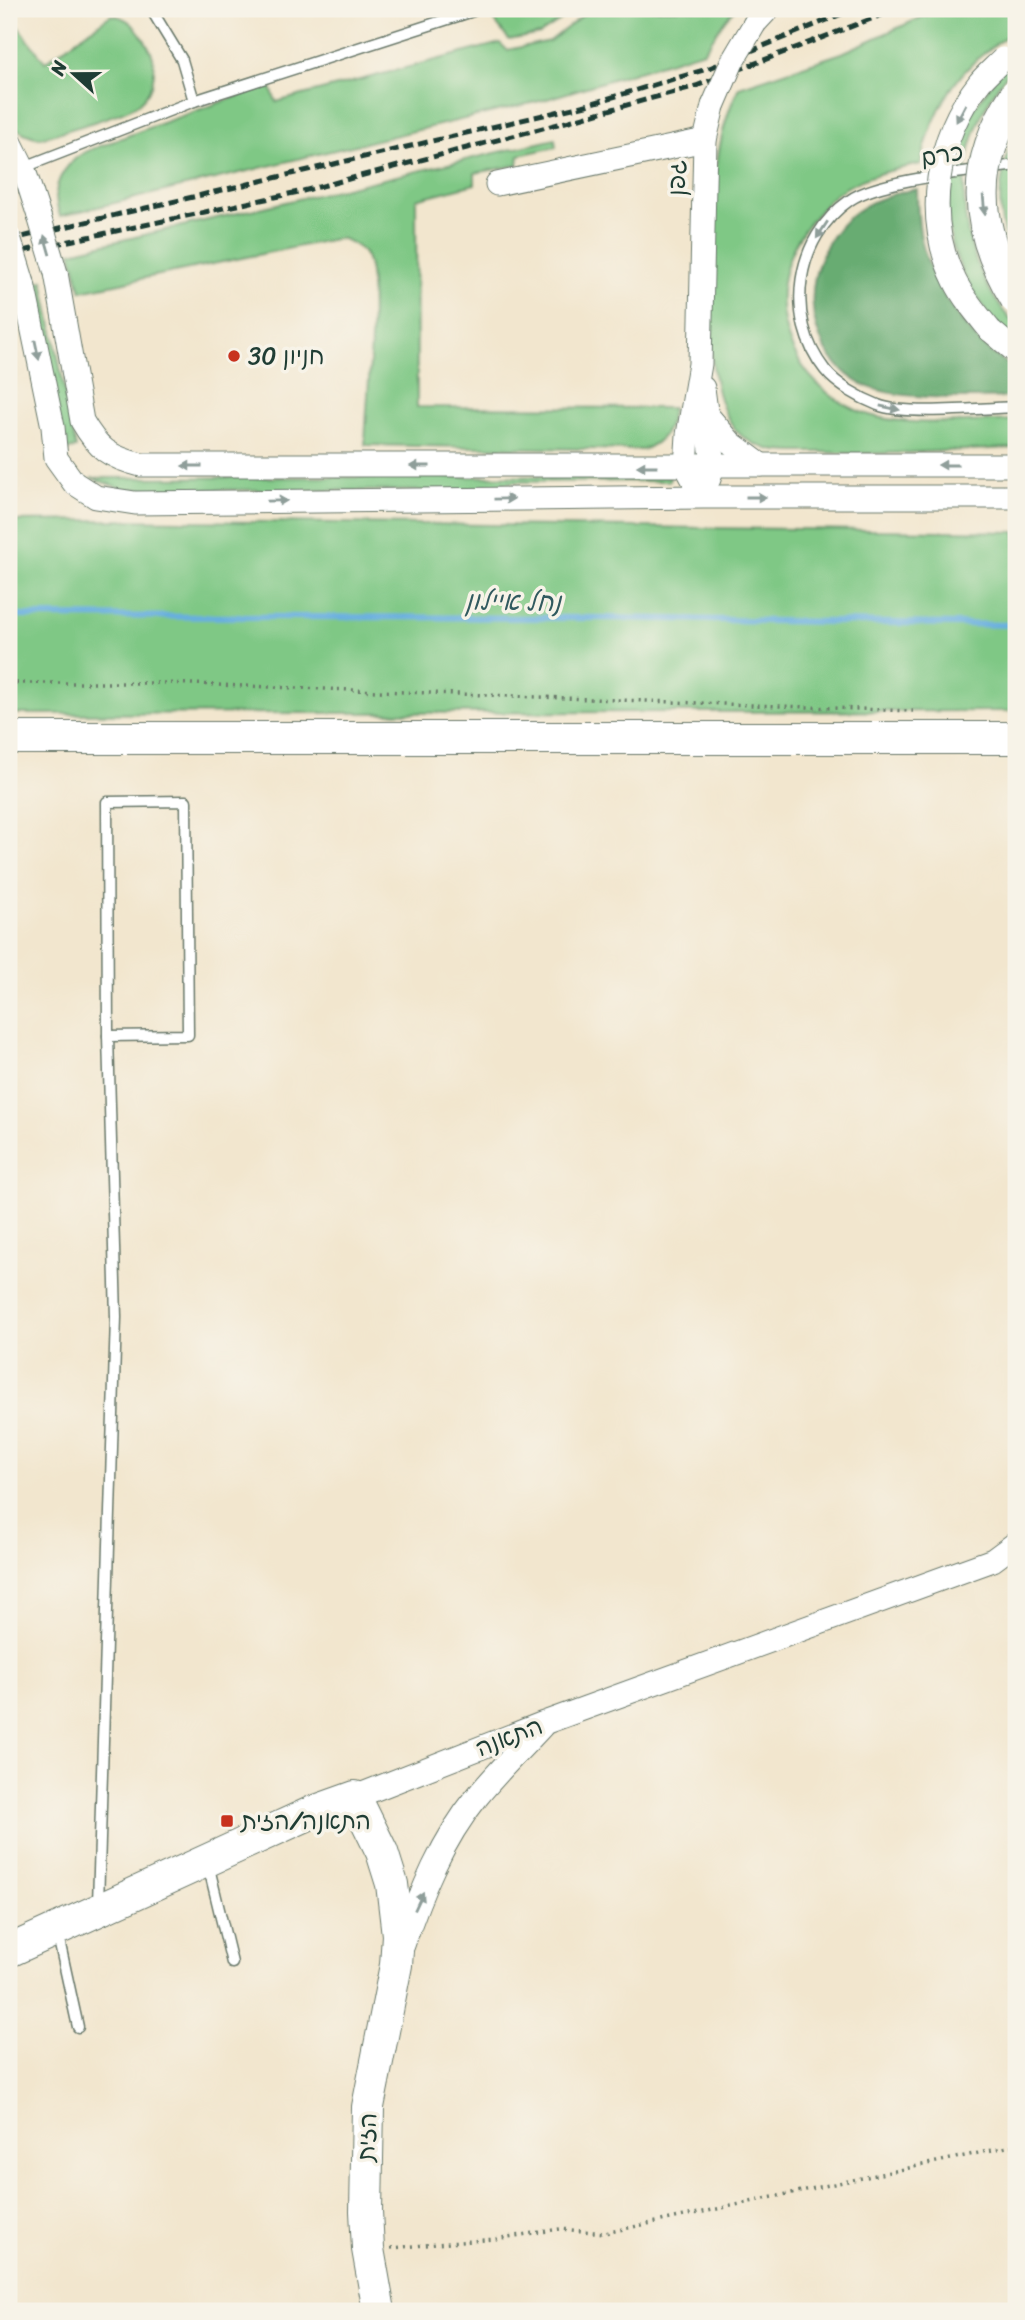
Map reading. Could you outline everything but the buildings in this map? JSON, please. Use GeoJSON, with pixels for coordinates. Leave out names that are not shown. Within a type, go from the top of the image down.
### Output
{"type":"FeatureCollection","features":[{"type":"Feature","properties":{"kind":"street","name":"גפן"},"geometry":{"type":"LineString","coordinates":[[700,365],[705,140],[712,106],[732,62],[761,16]]}},
{"type":"Feature","properties":{"kind":"street"},"geometry":{"type":"LineString","coordinates":[[1009,54],[980,83],[960,115],[944,154],[937,190],[938,220],[945,257],[955,281],[990,330],[1016,352]]}},
{"type":"Feature","properties":{"kind":"street"},"geometry":{"type":"LineString","coordinates":[[1016,95],[989,146],[982,206],[991,250],[1016,298]]}},
{"type":"Feature","properties":{"kind":"street"},"geometry":{"type":"LineString","coordinates":[[9,139],[16,170],[39,216],[56,273],[82,421],[102,449],[119,459],[141,465],[1016,465]]}},
{"type":"Feature","properties":{"kind":"street"},"geometry":{"type":"LineString","coordinates":[[497,184],[705,140]]}},
{"type":"Feature","properties":{"kind":"street"},"geometry":{"type":"LineString","coordinates":[[9,237],[23,283],[53,427],[56,458],[74,483],[96,497],[135,503],[703,497],[1016,497]]}},
{"type":"Feature","properties":{"kind":"street"},"geometry":{"type":"LineString","coordinates":[[700,365],[713,465],[703,497]]}},
{"type":"Feature","properties":{"kind":"street"},"geometry":{"type":"LineString","coordinates":[[700,365],[688,435],[686,466],[703,497]]}},
{"type":"Feature","properties":{"kind":"street"},"geometry":{"type":"LineString","coordinates":[[706,415],[732,443],[761,466]]}},
{"type":"Feature","properties":{"kind":"street"},"geometry":{"type":"LineString","coordinates":[[9,738],[1016,738]]}},
{"type":"Feature","properties":{"kind":"street","name":"התאנה"},"geometry":{"type":"LineString","coordinates":[[9,1951],[313,1812],[544,1723],[993,1560],[1016,1543]]}},
{"type":"Feature","properties":{"kind":"street","name":"הזית"},"geometry":{"type":"LineString","coordinates":[[379,2311],[368,2249],[368,2108],[396,1965],[415,1910],[457,1825],[476,1797],[544,1723]]}},
{"type":"Feature","properties":{"kind":"street","name":"הזית"},"geometry":{"type":"LineString","coordinates":[[355,1797],[382,1852],[392,1884],[397,1913],[396,1965]]}},
{"type":"Feature","properties":{"kind":"lane"},"geometry":{"type":"LineString","coordinates":[[151,9],[181,60],[194,101]]}},
{"type":"Feature","properties":{"kind":"lane"},"geometry":{"type":"LineString","coordinates":[[16,170],[194,101],[473,11]]}},
{"type":"Feature","properties":{"kind":"lane","name":"כרם"},"geometry":{"type":"LineString","coordinates":[[1016,164],[874,188],[852,199],[834,213],[807,256],[800,279],[799,309],[806,337],[824,369],[835,380],[880,406],[899,410],[1016,407]]}},
{"type":"Feature","properties":{"kind":"lane"},"geometry":{"type":"LineString","coordinates":[[98,1910],[116,1317],[108,1036],[107,802],[186,801],[188,1035],[108,1036]]}},
{"type":"Feature","properties":{"kind":"lane"},"geometry":{"type":"LineString","coordinates":[[207,1860],[232,1964]]}},
{"type":"Feature","properties":{"kind":"lane"},"geometry":{"type":"LineString","coordinates":[[57,1929],[78,2027]]}},
{"type":"Feature","properties":{"kind":"path"},"geometry":{"type":"LineString","coordinates":[[9,684],[163,683],[918,711]]}},
{"type":"Feature","properties":{"kind":"path"},"geometry":{"type":"LineString","coordinates":[[368,2249],[495,2239],[560,2228],[605,2233],[1016,2145]]}},
{"type":"Feature","properties":{"kind":"green space"},"geometry":{"type":"Polygon","coordinates":[[[485,9],[578,9],[540,34],[509,40],[485,9]]]}},
{"type":"Feature","properties":{"kind":"green space"},"geometry":{"type":"Polygon","coordinates":[[[591,9],[735,9],[704,51],[544,100],[60,216],[56,192],[60,178],[75,159],[91,150],[270,85],[276,102],[500,43],[507,50],[550,41],[591,9]]]}},
{"type":"Feature","properties":{"kind":"green space"},"geometry":{"type":"Polygon","coordinates":[[[940,9],[1016,9],[1016,29],[978,58],[954,85],[933,123],[921,164],[866,178],[833,196],[814,217],[796,243],[786,270],[782,298],[785,325],[794,351],[809,375],[831,395],[858,411],[875,417],[914,422],[1016,420],[1016,448],[868,453],[783,452],[749,441],[732,425],[724,409],[711,352],[715,178],[723,132],[739,87],[842,53],[940,9]]]}},
{"type":"Feature","properties":{"kind":"green space"},"geometry":{"type":"Polygon","coordinates":[[[9,15],[45,62],[111,15],[123,18],[137,29],[151,51],[154,75],[149,91],[131,108],[92,123],[40,138],[22,132],[9,119],[9,15]]]}},
{"type":"Feature","properties":{"kind":"green space"},"geometry":{"type":"Polygon","coordinates":[[[1004,66],[1010,70],[989,100],[975,132],[967,165],[964,199],[968,233],[978,266],[994,297],[1016,326],[1016,341],[991,319],[963,274],[953,248],[945,206],[960,128],[1004,66]]]}},
{"type":"Feature","properties":{"kind":"green space"},"geometry":{"type":"Polygon","coordinates":[[[1016,127],[1016,267],[1003,231],[1000,197],[1005,163],[1016,127]]]}},
{"type":"Feature","properties":{"kind":"green space"},"geometry":{"type":"Polygon","coordinates":[[[555,139],[556,147],[519,155],[518,165],[475,173],[475,184],[416,199],[417,407],[672,408],[664,435],[642,450],[365,445],[372,318],[370,271],[361,250],[340,238],[81,291],[71,252],[555,139]]]}},
{"type":"Feature","properties":{"kind":"green space"},"geometry":{"type":"Polygon","coordinates":[[[917,189],[921,240],[937,282],[971,333],[1000,359],[1016,368],[1016,397],[935,397],[891,393],[858,382],[838,366],[824,347],[816,325],[814,279],[821,257],[833,235],[849,217],[865,206],[890,195],[917,189]]]}},
{"type":"Feature","properties":{"kind":"green space"},"geometry":{"type":"Polygon","coordinates":[[[43,281],[76,448],[63,451],[30,283],[43,281]]]}},
{"type":"Feature","properties":{"kind":"green space"},"geometry":{"type":"Polygon","coordinates":[[[670,476],[667,481],[513,482],[461,491],[123,489],[91,478],[670,476]]]}},
{"type":"Feature","properties":{"kind":"green space"},"geometry":{"type":"Polygon","coordinates":[[[113,520],[1016,532],[1016,711],[9,714],[9,521],[113,520]]]}},
{"type":"Feature","properties":{"kind":"waterway","name":"נחל איילון"},"geometry":{"type":"LineString","coordinates":[[9,616],[599,618],[1016,625]]}},
{"type":"Feature","properties":{"kind":"railway"},"geometry":{"type":"LineString","coordinates":[[9,240],[586,105],[707,69],[854,9]]}},
{"type":"Feature","properties":{"kind":"railway"},"geometry":{"type":"LineString","coordinates":[[9,254],[303,191],[562,123],[696,86],[897,9]]}},
{"type":"Feature","properties":{"kind":"place","name":"חניון 30"},"geometry":{"type":"Point","coordinates":[234,356]}},
{"type":"Feature","properties":{"kind":"place","name":"התאנה/הזית"},"geometry":{"type":"Point","coordinates":[227,1821]}}]}
